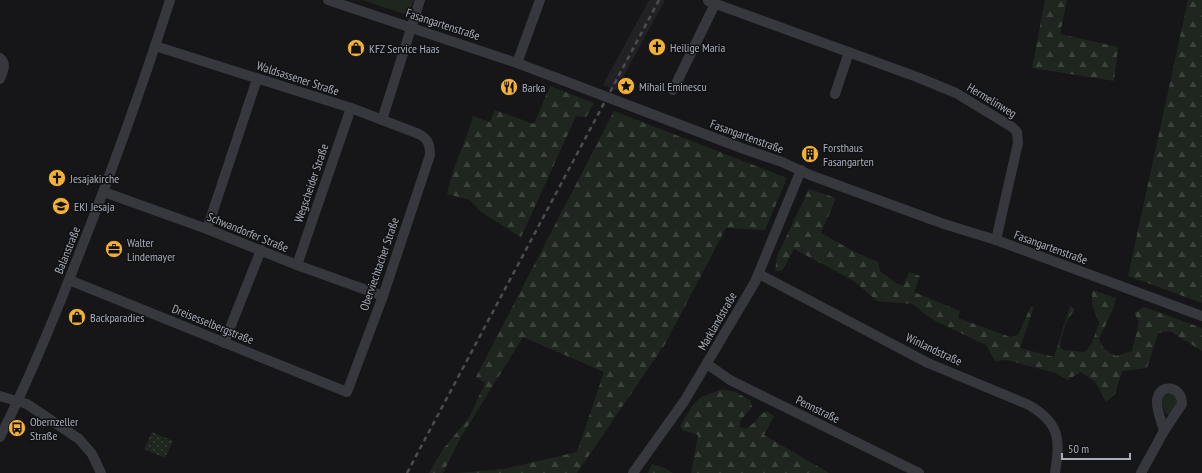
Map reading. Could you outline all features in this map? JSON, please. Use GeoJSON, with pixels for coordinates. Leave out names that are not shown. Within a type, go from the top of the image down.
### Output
{"type":"FeatureCollection","features":[{"type":"Feature","properties":{"kind":"street","name":"Balanstraße"},"geometry":{"type":"LineString","coordinates":[[0,436],[17,401],[69,280],[104,192],[170,0]]}},
{"type":"Feature","properties":{"kind":"street","name":"Fasangartenstraße"},"geometry":{"type":"LineString","coordinates":[[328,0],[517,63],[937,222],[996,240],[1202,316]]}},
{"type":"Feature","properties":{"kind":"street"},"geometry":{"type":"LineString","coordinates":[[382,120],[420,0]]}},
{"type":"Feature","properties":{"kind":"street"},"geometry":{"type":"LineString","coordinates":[[517,63],[540,0]]}},
{"type":"Feature","properties":{"kind":"street"},"geometry":{"type":"LineString","coordinates":[[673,90],[711,2]]}},
{"type":"Feature","properties":{"kind":"street","name":"Hermelinweg"},"geometry":{"type":"LineString","coordinates":[[711,2],[917,77],[956,94],[1006,122],[1017,132],[1018,143],[996,240]]}},
{"type":"Feature","properties":{"kind":"street","name":"Waldsassener Straße"},"geometry":{"type":"LineString","coordinates":[[155,46],[351,108],[419,134],[425,137],[429,143]]}},
{"type":"Feature","properties":{"kind":"street"},"geometry":{"type":"LineString","coordinates":[[835,94],[849,52]]}},
{"type":"Feature","properties":{"kind":"street"},"geometry":{"type":"LineString","coordinates":[[0,58],[5,66],[0,79]]}},
{"type":"Feature","properties":{"kind":"street"},"geometry":{"type":"LineString","coordinates":[[207,229],[256,79]]}},
{"type":"Feature","properties":{"kind":"street","name":"Wegscheider Straße"},"geometry":{"type":"LineString","coordinates":[[296,265],[351,108]]}},
{"type":"Feature","properties":{"kind":"street","name":"Oberviechtacher Straße"},"geometry":{"type":"LineString","coordinates":[[348,392],[383,296],[430,155],[429,143]]}},
{"type":"Feature","properties":{"kind":"street","name":"Marklandstraße"},"geometry":{"type":"LineString","coordinates":[[633,473],[686,400],[759,274],[801,170]]}},
{"type":"Feature","properties":{"kind":"street","name":"Schwandorfer Straße"},"geometry":{"type":"LineString","coordinates":[[104,192],[207,229],[296,265],[383,296]]}},
{"type":"Feature","properties":{"kind":"street"},"geometry":{"type":"LineString","coordinates":[[224,342],[261,250]]}},
{"type":"Feature","properties":{"kind":"street","name":"Winlandstraße"},"geometry":{"type":"LineString","coordinates":[[759,274],[928,363],[1041,412],[1048,419],[1057,437],[1058,453],[1055,473]]}},
{"type":"Feature","properties":{"kind":"street","name":"Dreisesselbergstraße"},"geometry":{"type":"LineString","coordinates":[[69,280],[348,392]]}},
{"type":"Feature","properties":{"kind":"street","name":"Pennstraße"},"geometry":{"type":"LineString","coordinates":[[707,364],[730,380],[919,473]]}},
{"type":"Feature","properties":{"kind":"street"},"geometry":{"type":"LineString","coordinates":[[0,396],[32,407],[80,439],[99,465],[101,473]]}},
{"type":"Feature","properties":{"kind":"street"},"geometry":{"type":"LineString","coordinates":[[1141,473],[1164,431]]}},
{"type":"Feature","properties":{"kind":"shaded area"},"geometry":{"type":"Polygon","coordinates":[[[649,0],[665,0],[616,90],[603,85],[649,0]]]}},
{"type":"Feature","properties":{"kind":"green space"},"geometry":{"type":"Polygon","coordinates":[[[362,0],[414,0],[408,13],[404,14],[362,0]]]}},
{"type":"Feature","properties":{"kind":"green space"},"geometry":{"type":"Polygon","coordinates":[[[1045,0],[1067,0],[1060,34],[1118,47],[1114,81],[1032,68],[1045,0]]]}},
{"type":"Feature","properties":{"kind":"green space"},"geometry":{"type":"Polygon","coordinates":[[[1188,0],[1202,0],[1202,303],[1128,276],[1188,0]]]}},
{"type":"Feature","properties":{"kind":"green space"},"geometry":{"type":"Polygon","coordinates":[[[550,86],[594,103],[586,117],[576,116],[521,237],[481,212],[470,200],[447,194],[452,174],[473,116],[490,122],[495,110],[534,124],[550,86]]]}},
{"type":"Feature","properties":{"kind":"green space"},"geometry":{"type":"Polygon","coordinates":[[[614,111],[787,178],[765,230],[726,228],[665,344],[577,473],[456,473],[504,469],[577,452],[604,372],[523,337],[461,437],[443,473],[429,473],[443,449],[469,418],[485,383],[476,377],[614,111]]]}},
{"type":"Feature","properties":{"kind":"green space"},"geometry":{"type":"Polygon","coordinates":[[[809,189],[836,198],[821,233],[855,252],[878,262],[880,271],[896,283],[903,286],[909,272],[920,276],[914,292],[960,311],[958,318],[1010,337],[1018,335],[1031,306],[1034,307],[1020,348],[1054,357],[1070,306],[1075,309],[1066,322],[1059,346],[1063,350],[1085,352],[1092,343],[1099,323],[1092,304],[1092,290],[1116,298],[1113,309],[1099,339],[1104,349],[1116,356],[1132,351],[1139,322],[1134,313],[1144,307],[1202,328],[1202,351],[1170,331],[1158,333],[1147,368],[1122,371],[1115,394],[1106,402],[1095,382],[1081,372],[1067,380],[1056,373],[1007,360],[995,361],[986,345],[935,321],[913,304],[877,301],[854,281],[794,249],[782,271],[775,271],[777,256],[809,189]]]}},
{"type":"Feature","properties":{"kind":"green space"},"geometry":{"type":"Polygon","coordinates":[[[722,389],[735,392],[750,400],[752,407],[740,421],[740,427],[746,429],[755,422],[761,414],[767,411],[774,416],[764,435],[829,473],[691,473],[698,435],[682,430],[680,426],[693,405],[701,397],[722,389]]]}},
{"type":"Feature","properties":{"kind":"green space"},"geometry":{"type":"Polygon","coordinates":[[[1169,393],[1175,394],[1178,403],[1170,415],[1165,413],[1162,402],[1163,396],[1169,393]]]}},
{"type":"Feature","properties":{"kind":"green space"},"geometry":{"type":"Polygon","coordinates":[[[152,432],[173,441],[165,458],[144,449],[152,432]]]}},
{"type":"Feature","properties":{"kind":"green space"},"geometry":{"type":"Polygon","coordinates":[[[652,464],[665,468],[673,473],[648,473],[652,464]]]}},
{"type":"Feature","properties":{"kind":"railway"},"geometry":{"type":"LineString","coordinates":[[407,473],[659,0]]}},
{"type":"Feature","properties":{"kind":"place","name":"Heilige Maria"},"geometry":{"type":"Point","coordinates":[657,47]}},
{"type":"Feature","properties":{"kind":"place","name":"KFZ Service Haas"},"geometry":{"type":"Point","coordinates":[356,48]}},
{"type":"Feature","properties":{"kind":"place","name":"Mihail Eminescu"},"geometry":{"type":"Point","coordinates":[626,86]}},
{"type":"Feature","properties":{"kind":"place","name":"Barka"},"geometry":{"type":"Point","coordinates":[509,87]}},
{"type":"Feature","properties":{"kind":"place","name":"Forsthaus Fasangarten"},"geometry":{"type":"Point","coordinates":[810,154]}},
{"type":"Feature","properties":{"kind":"place","name":"Jesajakirche"},"geometry":{"type":"Point","coordinates":[57,178]}},
{"type":"Feature","properties":{"kind":"place","name":"EKI Jesaja"},"geometry":{"type":"Point","coordinates":[61,206]}},
{"type":"Feature","properties":{"kind":"place","name":"Walter Lindemayer"},"geometry":{"type":"Point","coordinates":[114,249]}},
{"type":"Feature","properties":{"kind":"place","name":"Backparadies"},"geometry":{"type":"Point","coordinates":[77,317]}},
{"type":"Feature","properties":{"kind":"place","name":"Obernzeller Straße"},"geometry":{"type":"Point","coordinates":[17,428]}}]}
